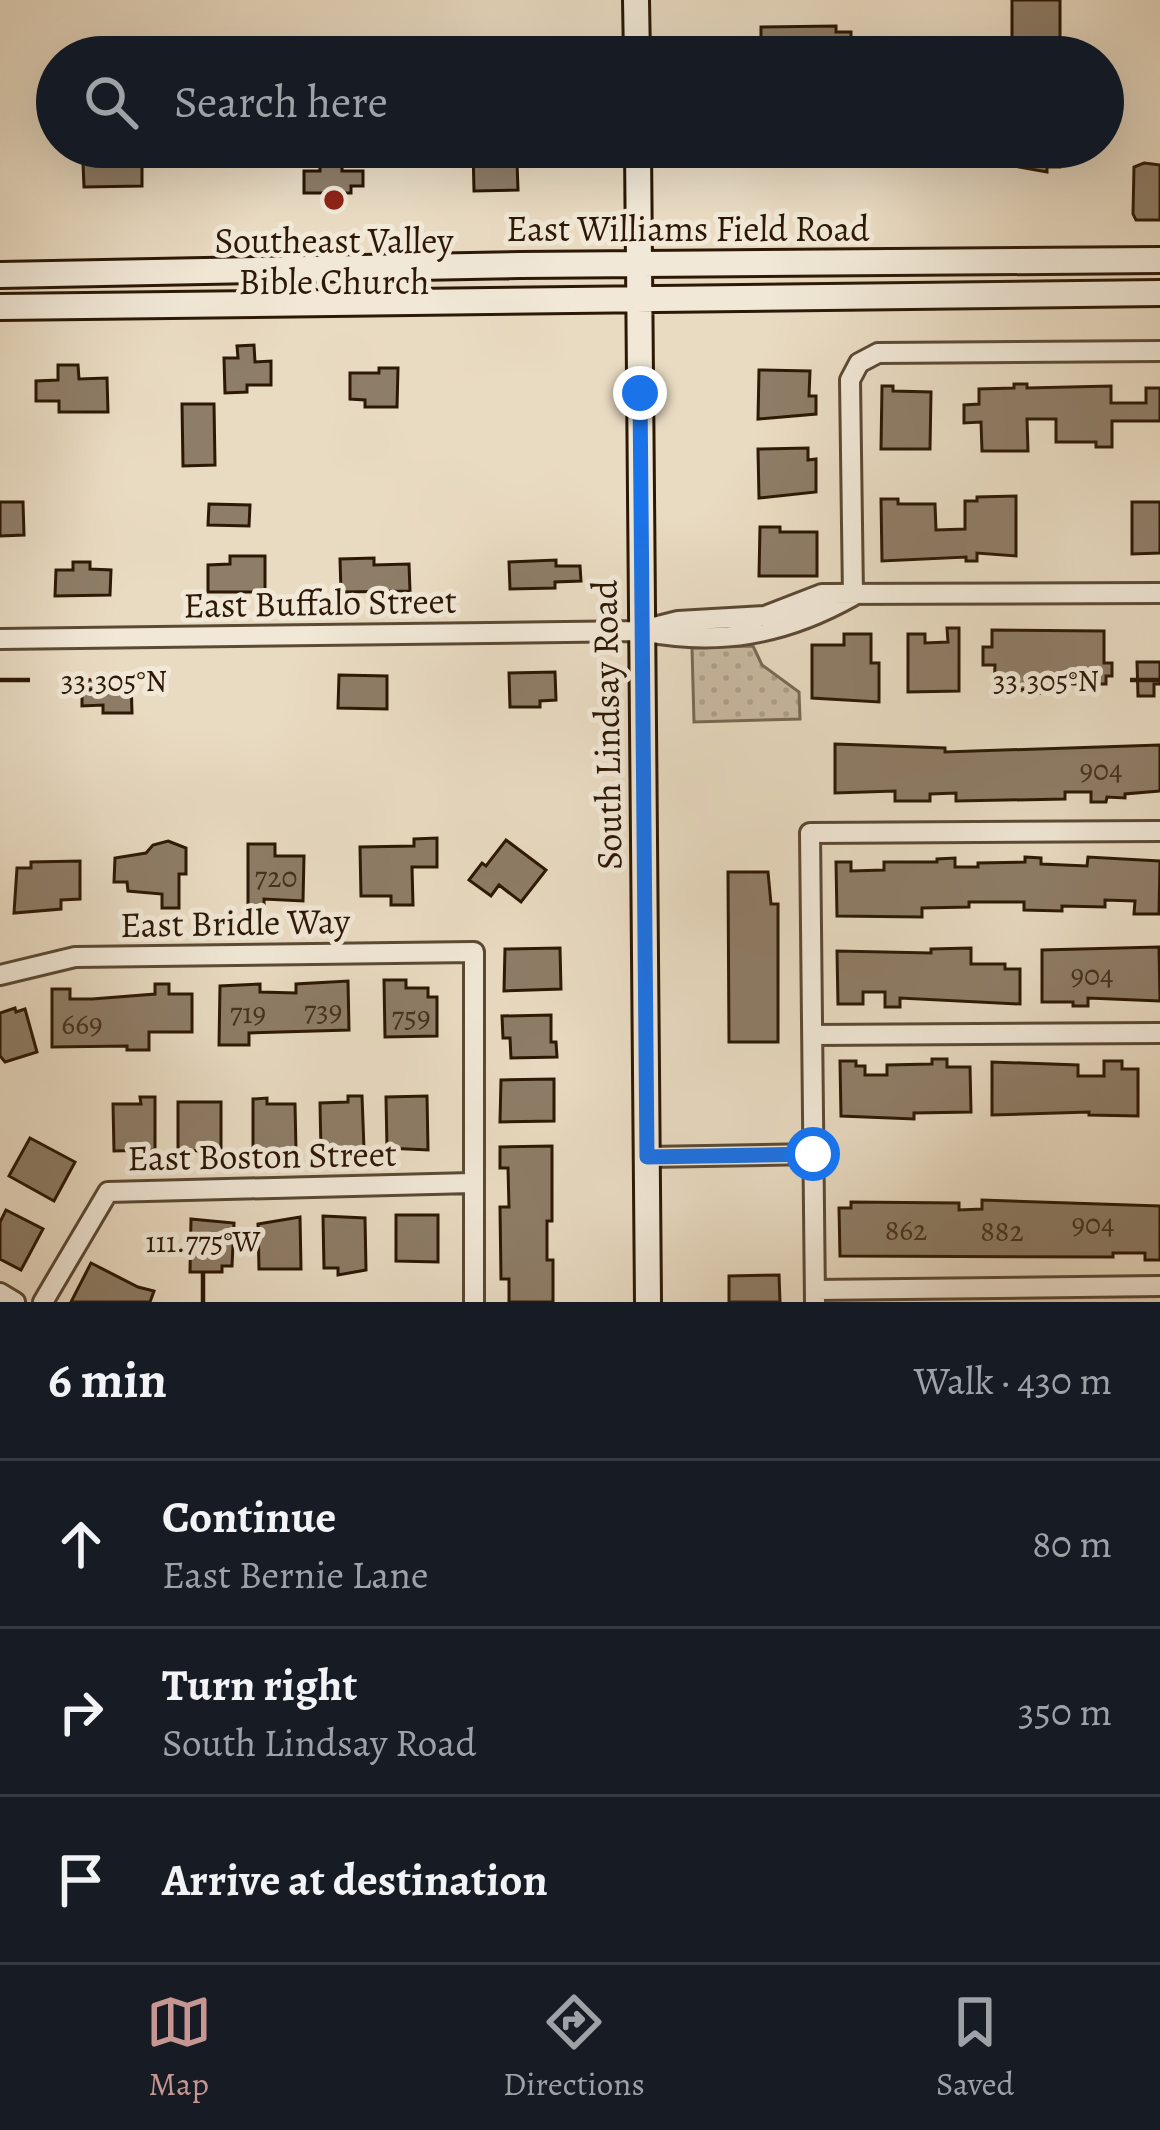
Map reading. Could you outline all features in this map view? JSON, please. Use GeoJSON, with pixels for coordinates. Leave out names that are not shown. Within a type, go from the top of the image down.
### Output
{"type":"FeatureCollection","features":[{"type":"Feature","properties":{"kind":"main road"},"geometry":{"type":"LineString","coordinates":[[636,0],[637,36]]}},
{"type":"Feature","properties":{"kind":"main road","name":"South Lindsay Road"},"geometry":{"type":"LineString","coordinates":[[638,168],[648,1302]]}},
{"type":"Feature","properties":{"kind":"main road"},"geometry":{"type":"LineString","coordinates":[[1120,260],[1120,293]]}},
{"type":"Feature","properties":{"kind":"main road","name":"East Williams Field Road"},"geometry":{"type":"LineString","coordinates":[[0,275],[1160,260]]}},
{"type":"Feature","properties":{"kind":"main road","name":"East Williams Field Road"},"geometry":{"type":"LineString","coordinates":[[0,307],[1160,293]]}},
{"type":"Feature","properties":{"kind":"street"},"geometry":{"type":"LineString","coordinates":[[853,596],[850,380],[859,363],[878,353],[1160,351]]}},
{"type":"Feature","properties":{"kind":"street","name":"East Buffalo Street"},"geometry":{"type":"LineString","coordinates":[[0,639],[641,631],[678,621],[765,616],[821,594],[1160,593]]}},
{"type":"Feature","properties":{"kind":"street"},"geometry":{"type":"LineString","coordinates":[[1160,831],[810,833],[815,1296],[1160,1286]]}},
{"type":"Feature","properties":{"kind":"street","name":"East Bridle Way"},"geometry":{"type":"LineString","coordinates":[[0,975],[75,957],[474,952],[472,1183]]}},
{"type":"Feature","properties":{"kind":"street"},"geometry":{"type":"LineString","coordinates":[[813,1035],[1160,1033]]}},
{"type":"Feature","properties":{"kind":"street"},"geometry":{"type":"LineString","coordinates":[[647,1157],[813,1154]]}},
{"type":"Feature","properties":{"kind":"street"},"geometry":{"type":"LineString","coordinates":[[472,1183],[474,1302]]}},
{"type":"Feature","properties":{"kind":"street","name":"East Boston Street"},"geometry":{"type":"LineString","coordinates":[[44,1302],[108,1192],[472,1183]]}},
{"type":"Feature","properties":{"kind":"street"},"geometry":{"type":"LineString","coordinates":[[0,1293],[15,1302]]}},
{"type":"Feature","properties":{"kind":"shaded area"},"geometry":{"type":"Polygon","coordinates":[[[753,646],[762,665],[799,692],[800,719],[694,722],[692,648],[753,646]]]}},
{"type":"Feature","properties":{"kind":"building"},"geometry":{"type":"Polygon","coordinates":[[[1012,0],[1060,0],[1060,36],[1012,36],[1012,0]]]}},
{"type":"Feature","properties":{"kind":"building"},"geometry":{"type":"Polygon","coordinates":[[[836,26],[836,32],[851,32],[851,36],[761,36],[761,27],[836,26]]]}},
{"type":"Feature","properties":{"kind":"building"},"geometry":{"type":"Polygon","coordinates":[[[1160,165],[1160,220],[1136,220],[1133,214],[1134,167],[1160,165]]]}},
{"type":"Feature","properties":{"kind":"building"},"geometry":{"type":"Polygon","coordinates":[[[83,168],[142,168],[142,186],[84,187],[83,168]]]}},
{"type":"Feature","properties":{"kind":"building"},"geometry":{"type":"Polygon","coordinates":[[[473,168],[517,168],[518,190],[474,191],[473,168]]]}},
{"type":"Feature","properties":{"kind":"building"},"geometry":{"type":"Polygon","coordinates":[[[304,171],[363,171],[363,186],[351,186],[351,193],[304,193],[304,171]]]}},
{"type":"Feature","properties":{"kind":"building"},"geometry":{"type":"Polygon","coordinates":[[[254,345],[255,362],[271,361],[271,385],[247,385],[247,392],[225,393],[224,358],[238,358],[237,346],[254,345]]]}},
{"type":"Feature","properties":{"kind":"building"},"geometry":{"type":"Polygon","coordinates":[[[58,365],[78,365],[79,379],[107,378],[108,412],[59,412],[59,401],[36,401],[36,381],[58,380],[58,365]]]}},
{"type":"Feature","properties":{"kind":"building"},"geometry":{"type":"Polygon","coordinates":[[[379,368],[398,368],[397,407],[365,407],[365,400],[350,399],[350,373],[379,373],[379,368]]]}},
{"type":"Feature","properties":{"kind":"building"},"geometry":{"type":"Polygon","coordinates":[[[759,370],[810,371],[809,396],[816,396],[816,414],[758,419],[759,370]]]}},
{"type":"Feature","properties":{"kind":"building"},"geometry":{"type":"Polygon","coordinates":[[[1014,384],[1027,384],[1027,388],[1111,386],[1111,403],[1146,403],[1146,388],[1160,388],[1160,421],[1112,421],[1112,447],[1096,447],[1096,442],[1056,442],[1056,419],[1027,419],[1028,451],[982,451],[981,422],[964,423],[964,405],[979,404],[979,389],[1014,388],[1014,384]]]}},
{"type":"Feature","properties":{"kind":"building"},"geometry":{"type":"Polygon","coordinates":[[[882,386],[893,386],[893,391],[931,392],[930,449],[881,449],[882,386]]]}},
{"type":"Feature","properties":{"kind":"building"},"geometry":{"type":"Polygon","coordinates":[[[182,404],[214,404],[215,465],[183,466],[182,404]]]}},
{"type":"Feature","properties":{"kind":"building"},"geometry":{"type":"Polygon","coordinates":[[[808,448],[808,460],[816,459],[816,492],[759,498],[758,449],[808,448]]]}},
{"type":"Feature","properties":{"kind":"building"},"geometry":{"type":"Polygon","coordinates":[[[1016,496],[1016,556],[977,553],[977,561],[966,561],[966,557],[882,561],[881,499],[935,504],[936,530],[965,529],[965,501],[1016,496]]]}},
{"type":"Feature","properties":{"kind":"building"},"geometry":{"type":"Polygon","coordinates":[[[0,502],[23,502],[24,535],[0,536],[0,502]]]}},
{"type":"Feature","properties":{"kind":"building"},"geometry":{"type":"Polygon","coordinates":[[[1132,502],[1160,502],[1160,553],[1132,554],[1132,502]]]}},
{"type":"Feature","properties":{"kind":"building"},"geometry":{"type":"Polygon","coordinates":[[[209,504],[250,505],[249,526],[208,525],[209,504]]]}},
{"type":"Feature","properties":{"kind":"building"},"geometry":{"type":"Polygon","coordinates":[[[760,527],[817,532],[817,576],[759,576],[760,527]]]}},
{"type":"Feature","properties":{"kind":"building"},"geometry":{"type":"Polygon","coordinates":[[[230,556],[265,556],[265,592],[208,592],[208,565],[230,564],[230,556]]]}},
{"type":"Feature","properties":{"kind":"building"},"geometry":{"type":"Polygon","coordinates":[[[374,558],[374,565],[409,564],[410,591],[341,592],[340,559],[374,558]]]}},
{"type":"Feature","properties":{"kind":"building"},"geometry":{"type":"Polygon","coordinates":[[[556,560],[556,566],[580,566],[581,581],[555,582],[555,588],[510,589],[509,562],[556,560]]]}},
{"type":"Feature","properties":{"kind":"building"},"geometry":{"type":"Polygon","coordinates":[[[73,562],[111,570],[110,595],[55,596],[56,570],[73,570],[73,562]]]}},
{"type":"Feature","properties":{"kind":"building"},"geometry":{"type":"Polygon","coordinates":[[[947,628],[959,628],[959,691],[908,692],[908,634],[925,634],[925,643],[948,642],[947,628]]]}},
{"type":"Feature","properties":{"kind":"building"},"geometry":{"type":"Polygon","coordinates":[[[992,630],[1104,631],[1104,663],[1112,663],[1112,676],[1106,676],[1106,684],[1041,684],[1040,693],[994,693],[995,665],[983,665],[983,647],[992,647],[992,630]]]}},
{"type":"Feature","properties":{"kind":"building"},"geometry":{"type":"Polygon","coordinates":[[[844,634],[871,634],[871,663],[879,663],[879,702],[812,698],[812,645],[844,645],[844,634]]]}},
{"type":"Feature","properties":{"kind":"building"},"geometry":{"type":"Polygon","coordinates":[[[1137,662],[1160,662],[1160,684],[1154,684],[1154,696],[1138,696],[1137,662]]]}},
{"type":"Feature","properties":{"kind":"building"},"geometry":{"type":"Polygon","coordinates":[[[555,672],[556,700],[540,701],[540,707],[510,707],[509,673],[555,672]]]}},
{"type":"Feature","properties":{"kind":"building"},"geometry":{"type":"Polygon","coordinates":[[[339,675],[387,676],[387,709],[338,708],[339,675]]]}},
{"type":"Feature","properties":{"kind":"building"},"geometry":{"type":"Polygon","coordinates":[[[131,679],[132,713],[103,713],[103,705],[82,706],[82,680],[131,679]]]}},
{"type":"Feature","properties":{"kind":"building"},"geometry":{"type":"Polygon","coordinates":[[[835,744],[945,748],[945,752],[1160,745],[1160,791],[1107,797],[1106,802],[1091,802],[1091,792],[1065,792],[1065,799],[956,801],[956,793],[930,794],[930,801],[895,801],[895,791],[835,793],[835,744]]]}},
{"type":"Feature","properties":{"kind":"building"},"geometry":{"type":"Polygon","coordinates":[[[437,838],[437,867],[412,867],[413,905],[391,905],[391,896],[361,896],[360,847],[414,846],[414,839],[437,838]]]}},
{"type":"Feature","properties":{"kind":"building"},"geometry":{"type":"Polygon","coordinates":[[[506,840],[546,870],[521,902],[499,885],[491,896],[469,880],[506,840]]]}},
{"type":"Feature","properties":{"kind":"building"},"geometry":{"type":"Polygon","coordinates":[[[168,841],[186,848],[186,874],[179,874],[179,908],[162,908],[162,894],[128,891],[127,882],[114,882],[115,858],[146,853],[153,845],[168,841]]]}},
{"type":"Feature","properties":{"kind":"building"},"geometry":{"type":"Polygon","coordinates":[[[248,844],[275,844],[275,856],[304,856],[303,901],[264,899],[264,906],[248,906],[248,844]]]}},
{"type":"Feature","properties":{"kind":"building"},"geometry":{"type":"Polygon","coordinates":[[[1025,857],[1041,858],[1041,864],[1087,866],[1088,857],[1160,861],[1159,914],[1134,914],[1135,901],[1105,900],[1105,907],[1062,906],[1062,911],[1024,910],[1024,902],[969,902],[969,907],[922,908],[922,917],[837,916],[836,862],[851,862],[851,871],[884,870],[884,862],[955,858],[955,867],[978,867],[978,863],[1025,862],[1025,857]]]}},
{"type":"Feature","properties":{"kind":"building"},"geometry":{"type":"Polygon","coordinates":[[[80,861],[80,899],[61,900],[61,909],[14,913],[17,868],[31,868],[31,862],[80,861]]]}},
{"type":"Feature","properties":{"kind":"building"},"geometry":{"type":"Polygon","coordinates":[[[728,872],[768,872],[771,904],[778,904],[778,1042],[729,1042],[728,872]]]}},
{"type":"Feature","properties":{"kind":"building"},"geometry":{"type":"Polygon","coordinates":[[[1159,947],[1160,1001],[1088,998],[1088,1006],[1042,1002],[1042,950],[1159,947]]]}},
{"type":"Feature","properties":{"kind":"building"},"geometry":{"type":"Polygon","coordinates":[[[560,948],[561,989],[504,991],[505,949],[560,948]]]}},
{"type":"Feature","properties":{"kind":"building"},"geometry":{"type":"Polygon","coordinates":[[[971,948],[971,964],[1020,969],[1020,1004],[900,998],[900,1007],[885,1007],[885,992],[863,992],[863,1004],[838,1004],[837,951],[931,953],[931,949],[971,948]]]}},
{"type":"Feature","properties":{"kind":"building"},"geometry":{"type":"Polygon","coordinates":[[[384,980],[406,980],[406,988],[428,988],[428,997],[437,997],[437,1036],[385,1037],[384,980]]]}},
{"type":"Feature","properties":{"kind":"building"},"geometry":{"type":"Polygon","coordinates":[[[348,981],[349,1030],[249,1033],[249,1045],[219,1045],[220,986],[260,984],[260,992],[296,993],[296,984],[348,981]]]}},
{"type":"Feature","properties":{"kind":"building"},"geometry":{"type":"Polygon","coordinates":[[[155,984],[169,984],[169,994],[192,994],[192,1032],[149,1032],[149,1050],[52,1047],[52,989],[70,989],[70,999],[92,999],[155,994],[155,984]]]}},
{"type":"Feature","properties":{"kind":"building"},"geometry":{"type":"Polygon","coordinates":[[[15,1008],[16,1012],[25,1009],[37,1052],[5,1062],[0,1056],[0,1013],[15,1008]]]}},
{"type":"Feature","properties":{"kind":"building"},"geometry":{"type":"Polygon","coordinates":[[[551,1015],[551,1042],[556,1042],[557,1057],[511,1058],[510,1038],[503,1038],[502,1016],[551,1015]]]}},
{"type":"Feature","properties":{"kind":"building"},"geometry":{"type":"Polygon","coordinates":[[[932,1059],[947,1059],[947,1067],[970,1067],[971,1112],[914,1113],[914,1119],[841,1116],[840,1061],[865,1066],[865,1075],[887,1075],[887,1065],[932,1064],[932,1059]]]}},
{"type":"Feature","properties":{"kind":"building"},"geometry":{"type":"Polygon","coordinates":[[[1104,1061],[1122,1061],[1122,1069],[1138,1069],[1138,1116],[1089,1112],[992,1115],[992,1062],[1078,1065],[1078,1076],[1104,1076],[1104,1061]]]}},
{"type":"Feature","properties":{"kind":"building"},"geometry":{"type":"Polygon","coordinates":[[[554,1079],[554,1121],[500,1122],[501,1080],[554,1079]]]}},
{"type":"Feature","properties":{"kind":"building"},"geometry":{"type":"Polygon","coordinates":[[[348,1096],[362,1096],[364,1149],[321,1151],[320,1103],[348,1102],[348,1096]]]}},
{"type":"Feature","properties":{"kind":"building"},"geometry":{"type":"Polygon","coordinates":[[[427,1096],[428,1150],[387,1148],[386,1097],[427,1096]]]}},
{"type":"Feature","properties":{"kind":"building"},"geometry":{"type":"Polygon","coordinates":[[[140,1097],[155,1097],[155,1150],[114,1151],[113,1104],[141,1104],[140,1097]]]}},
{"type":"Feature","properties":{"kind":"building"},"geometry":{"type":"Polygon","coordinates":[[[267,1098],[267,1104],[295,1104],[296,1150],[253,1151],[253,1099],[267,1098]]]}},
{"type":"Feature","properties":{"kind":"building"},"geometry":{"type":"Polygon","coordinates":[[[178,1102],[221,1102],[221,1153],[178,1149],[178,1102]]]}},
{"type":"Feature","properties":{"kind":"building"},"geometry":{"type":"Polygon","coordinates":[[[30,1138],[75,1162],[54,1201],[9,1176],[30,1138]]]}},
{"type":"Feature","properties":{"kind":"building"},"geometry":{"type":"Polygon","coordinates":[[[552,1146],[547,1260],[553,1260],[553,1302],[509,1302],[509,1279],[501,1279],[500,1207],[509,1207],[508,1168],[500,1168],[500,1147],[552,1146]]]}},
{"type":"Feature","properties":{"kind":"building"},"geometry":{"type":"Polygon","coordinates":[[[982,1200],[1160,1206],[1160,1260],[1145,1260],[1145,1253],[1113,1253],[1113,1257],[840,1256],[839,1208],[851,1208],[851,1202],[959,1203],[959,1210],[982,1209],[982,1200]]]}},
{"type":"Feature","properties":{"kind":"building"},"geometry":{"type":"Polygon","coordinates":[[[6,1210],[43,1229],[21,1270],[0,1259],[0,1222],[6,1210]]]}},
{"type":"Feature","properties":{"kind":"building"},"geometry":{"type":"Polygon","coordinates":[[[396,1215],[438,1215],[438,1262],[396,1261],[396,1215]]]}},
{"type":"Feature","properties":{"kind":"building"},"geometry":{"type":"Polygon","coordinates":[[[323,1216],[365,1218],[366,1270],[338,1275],[338,1268],[324,1268],[323,1216]]]}},
{"type":"Feature","properties":{"kind":"building"},"geometry":{"type":"Polygon","coordinates":[[[300,1217],[301,1269],[259,1269],[258,1224],[300,1217]]]}},
{"type":"Feature","properties":{"kind":"building"},"geometry":{"type":"Polygon","coordinates":[[[191,1219],[234,1223],[232,1266],[222,1266],[222,1272],[190,1272],[191,1219]]]}},
{"type":"Feature","properties":{"kind":"building"},"geometry":{"type":"Polygon","coordinates":[[[91,1263],[154,1291],[150,1302],[71,1302],[91,1263]]]}},
{"type":"Feature","properties":{"kind":"building"},"geometry":{"type":"Polygon","coordinates":[[[779,1275],[780,1302],[729,1302],[729,1276],[779,1275]]]}},
{"type":"Feature","properties":{"kind":"place","name":"Southeast Valley Bible Church"},"geometry":{"type":"Point","coordinates":[334,200]}},
{"type":"Feature","properties":{"kind":"route"},"geometry":{"type":"LineString","coordinates":[[640,393],[647,1157],[813,1154]]}}]}
